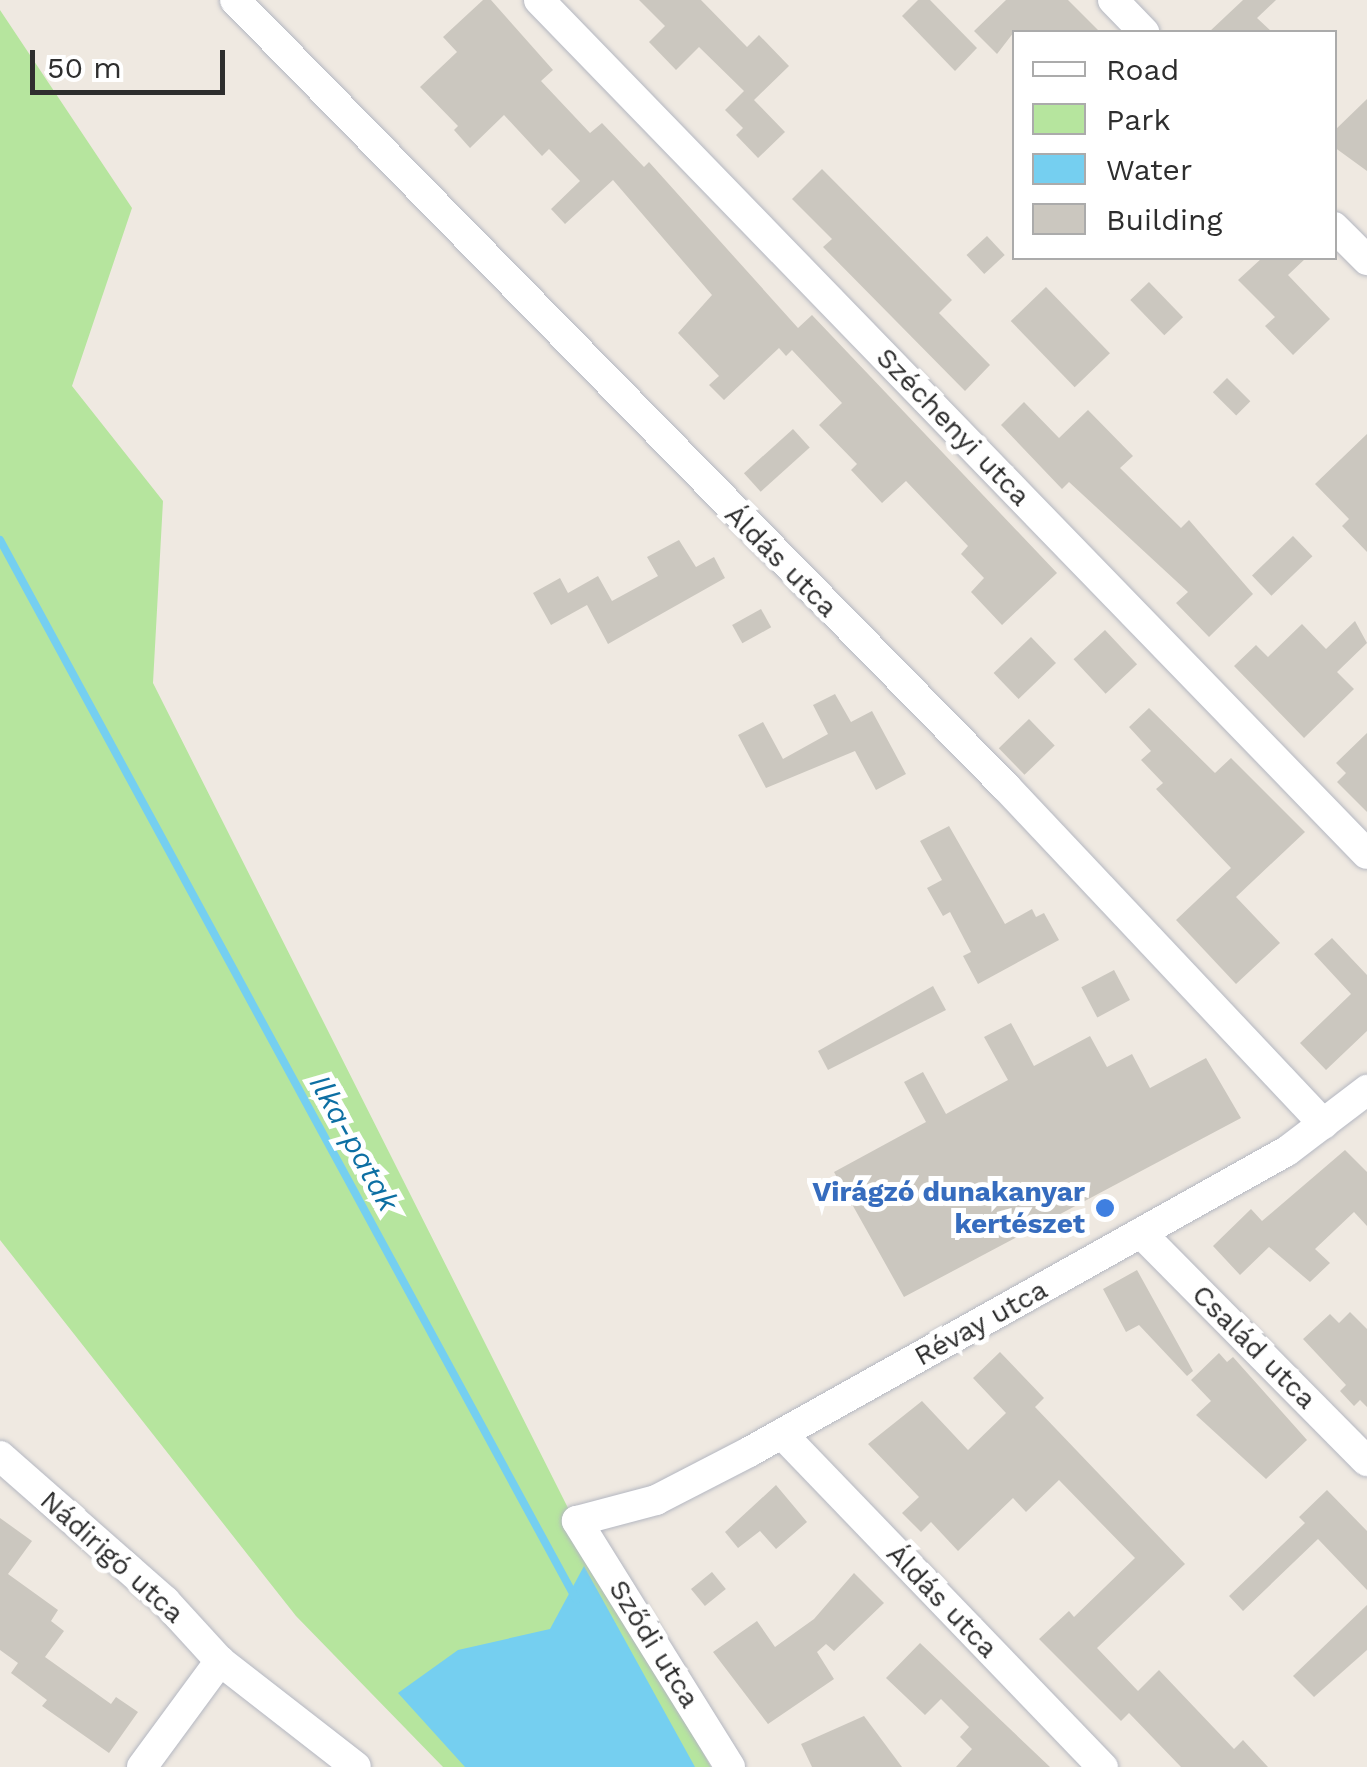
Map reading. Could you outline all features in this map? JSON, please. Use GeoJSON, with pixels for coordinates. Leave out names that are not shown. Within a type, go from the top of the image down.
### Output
{"type":"FeatureCollection","features":[{"type":"Feature","properties":{"kind":"street","name":"Áldás utca"},"geometry":{"type":"LineString","coordinates":[[235,0],[1006,787],[1324,1124]]}},
{"type":"Feature","properties":{"kind":"street","name":"Széchenyi utca"},"geometry":{"type":"LineString","coordinates":[[539,0],[1367,854]]}},
{"type":"Feature","properties":{"kind":"street"},"geometry":{"type":"LineString","coordinates":[[1112,0],[1142,30]]}},
{"type":"Feature","properties":{"kind":"street"},"geometry":{"type":"LineString","coordinates":[[1337,230],[1367,260]]}},
{"type":"Feature","properties":{"kind":"street","name":"Révay utca"},"geometry":{"type":"LineString","coordinates":[[577,1521],[656,1500],[782,1434],[1141,1233],[1324,1124],[1367,1090]]}},
{"type":"Feature","properties":{"kind":"street","name":"Család utca"},"geometry":{"type":"LineString","coordinates":[[1141,1233],[1367,1461]]}},
{"type":"Feature","properties":{"kind":"street","name":"Áldás utca"},"geometry":{"type":"LineString","coordinates":[[782,1434],[1103,1767]]}},
{"type":"Feature","properties":{"kind":"street","name":"Nádirigó utca"},"geometry":{"type":"LineString","coordinates":[[0,1456],[165,1601],[220,1661],[356,1767]]}},
{"type":"Feature","properties":{"kind":"street","name":"Sződi utca"},"geometry":{"type":"LineString","coordinates":[[577,1521],[730,1767]]}},
{"type":"Feature","properties":{"kind":"street"},"geometry":{"type":"LineString","coordinates":[[142,1767],[220,1661]]}},
{"type":"Feature","properties":{"kind":"green space"},"geometry":{"type":"Polygon","coordinates":[[[0,10],[132,208],[72,386],[163,501],[153,683],[568,1508],[711,1767],[443,1767],[296,1616],[0,1240],[0,10]]]}},
{"type":"Feature","properties":{"kind":"water"},"geometry":{"type":"Polygon","coordinates":[[[584,1566],[695,1767],[465,1767],[398,1693],[458,1650],[550,1629],[584,1566]]]}},
{"type":"Feature","properties":{"kind":"building"},"geometry":{"type":"Polygon","coordinates":[[[483,0],[491,0],[553,70],[541,81],[590,133],[602,123],[644,167],[649,162],[798,328],[812,315],[1057,573],[1002,625],[971,592],[984,578],[961,554],[968,546],[906,481],[882,503],[851,470],[857,464],[819,425],[842,403],[792,350],[786,356],[779,348],[724,400],[709,385],[719,376],[678,333],[712,295],[613,180],[565,224],[551,209],[580,181],[549,149],[542,156],[504,115],[470,148],[454,130],[458,126],[420,87],[457,52],[443,37],[483,0]]]}},
{"type":"Feature","properties":{"kind":"building"},"geometry":{"type":"Polygon","coordinates":[[[639,0],[701,0],[747,47],[759,35],[789,66],[754,100],[785,132],[758,158],[736,135],[743,128],[725,110],[744,91],[699,47],[676,70],[649,42],[665,26],[639,0]]]}},
{"type":"Feature","properties":{"kind":"building"},"geometry":{"type":"Polygon","coordinates":[[[918,0],[930,0],[977,48],[955,71],[902,16],[918,0]]]}},
{"type":"Feature","properties":{"kind":"building"},"geometry":{"type":"Polygon","coordinates":[[[1006,0],[1068,0],[1098,30],[1012,30],[997,54],[974,31],[1006,0]]]}},
{"type":"Feature","properties":{"kind":"building"},"geometry":{"type":"Polygon","coordinates":[[[1243,0],[1276,0],[1257,18],[1270,30],[1211,30],[1243,0]]]}},
{"type":"Feature","properties":{"kind":"building"},"geometry":{"type":"Polygon","coordinates":[[[1367,99],[1367,171],[1337,149],[1337,128],[1367,99]]]}},
{"type":"Feature","properties":{"kind":"building"},"geometry":{"type":"Polygon","coordinates":[[[822,169],[952,300],[939,313],[990,365],[965,391],[823,247],[832,239],[792,199],[822,169]]]}},
{"type":"Feature","properties":{"kind":"building"},"geometry":{"type":"Polygon","coordinates":[[[987,236],[1005,255],[984,274],[967,255],[987,236]]]}},
{"type":"Feature","properties":{"kind":"building"},"geometry":{"type":"Polygon","coordinates":[[[1260,260],[1304,260],[1288,275],[1330,319],[1293,355],[1265,326],[1275,317],[1238,280],[1260,260]]]}},
{"type":"Feature","properties":{"kind":"building"},"geometry":{"type":"Polygon","coordinates":[[[1149,282],[1183,317],[1164,335],[1130,300],[1149,282]]]}},
{"type":"Feature","properties":{"kind":"building"},"geometry":{"type":"Polygon","coordinates":[[[1046,287],[1110,353],[1075,387],[1011,321],[1046,287]]]}},
{"type":"Feature","properties":{"kind":"building"},"geometry":{"type":"Polygon","coordinates":[[[1227,378],[1250,401],[1236,415],[1213,392],[1227,378]]]}},
{"type":"Feature","properties":{"kind":"building"},"geometry":{"type":"Polygon","coordinates":[[[1024,402],[1059,438],[1088,410],[1133,456],[1120,468],[1181,528],[1189,520],[1253,594],[1209,637],[1176,603],[1188,592],[1069,482],[1062,489],[1001,425],[1024,402]]]}},
{"type":"Feature","properties":{"kind":"building"},"geometry":{"type":"Polygon","coordinates":[[[793,429],[810,448],[761,492],[744,473],[793,429]]]}},
{"type":"Feature","properties":{"kind":"building"},"geometry":{"type":"Polygon","coordinates":[[[1367,434],[1367,552],[1342,526],[1349,519],[1315,484],[1367,434]]]}},
{"type":"Feature","properties":{"kind":"building"},"geometry":{"type":"Polygon","coordinates":[[[1293,536],[1312,556],[1271,596],[1252,576],[1293,536]]]}},
{"type":"Feature","properties":{"kind":"building"},"geometry":{"type":"Polygon","coordinates":[[[679,540],[696,567],[714,557],[725,578],[608,644],[587,605],[551,625],[533,593],[560,578],[568,593],[598,576],[612,601],[658,576],[647,557],[679,540]]]}},
{"type":"Feature","properties":{"kind":"building"},"geometry":{"type":"Polygon","coordinates":[[[761,609],[771,627],[742,643],[732,625],[761,609]]]}},
{"type":"Feature","properties":{"kind":"building"},"geometry":{"type":"Polygon","coordinates":[[[1355,621],[1367,643],[1337,672],[1354,689],[1304,738],[1234,666],[1256,645],[1268,657],[1302,624],[1326,649],[1355,621]]]}},
{"type":"Feature","properties":{"kind":"building"},"geometry":{"type":"Polygon","coordinates":[[[1105,630],[1137,664],[1106,694],[1074,659],[1105,630]]]}},
{"type":"Feature","properties":{"kind":"building"},"geometry":{"type":"Polygon","coordinates":[[[1031,637],[1056,663],[1019,699],[994,673],[1031,637]]]}},
{"type":"Feature","properties":{"kind":"building"},"geometry":{"type":"Polygon","coordinates":[[[835,694],[851,722],[872,711],[906,774],[876,790],[855,751],[766,788],[738,735],[763,722],[783,759],[828,734],[813,705],[835,694]]]}},
{"type":"Feature","properties":{"kind":"building"},"geometry":{"type":"Polygon","coordinates":[[[1149,708],[1215,773],[1231,758],[1305,832],[1236,897],[1280,943],[1236,984],[1176,920],[1231,868],[1156,789],[1163,783],[1141,760],[1151,751],[1129,727],[1149,708]]]}},
{"type":"Feature","properties":{"kind":"building"},"geometry":{"type":"Polygon","coordinates":[[[1029,719],[1055,746],[1024,775],[999,748],[1029,719]]]}},
{"type":"Feature","properties":{"kind":"building"},"geometry":{"type":"Polygon","coordinates":[[[1367,733],[1367,812],[1337,782],[1346,773],[1336,763],[1367,733]]]}},
{"type":"Feature","properties":{"kind":"building"},"geometry":{"type":"Polygon","coordinates":[[[949,826],[1005,924],[1032,909],[1036,917],[1044,913],[1059,940],[978,984],[963,956],[971,952],[950,912],[943,916],[927,888],[942,880],[920,841],[949,826]]]}},
{"type":"Feature","properties":{"kind":"building"},"geometry":{"type":"Polygon","coordinates":[[[1332,938],[1367,975],[1367,1031],[1326,1070],[1300,1043],[1351,994],[1314,954],[1332,938]]]}},
{"type":"Feature","properties":{"kind":"building"},"geometry":{"type":"Polygon","coordinates":[[[1114,970],[1130,1000],[1097,1017],[1081,987],[1114,970]]]}},
{"type":"Feature","properties":{"kind":"building"},"geometry":{"type":"Polygon","coordinates":[[[933,986],[946,1010],[828,1070],[818,1051],[933,986]]]}},
{"type":"Feature","properties":{"kind":"building"},"geometry":{"type":"Polygon","coordinates":[[[1011,1023],[1034,1066],[1090,1036],[1107,1067],[1132,1054],[1150,1088],[1206,1058],[1241,1118],[904,1297],[834,1172],[926,1122],[904,1082],[923,1072],[946,1114],[1008,1080],[984,1037],[1011,1023]]]}},
{"type":"Feature","properties":{"kind":"building"},"geometry":{"type":"Polygon","coordinates":[[[1345,1150],[1367,1172],[1367,1226],[1354,1212],[1315,1249],[1330,1263],[1310,1282],[1269,1247],[1240,1275],[1213,1246],[1251,1209],[1262,1221],[1345,1150]]]}},
{"type":"Feature","properties":{"kind":"building"},"geometry":{"type":"Polygon","coordinates":[[[1137,1270],[1193,1371],[1187,1376],[1139,1325],[1126,1332],[1103,1289],[1137,1270]]]}},
{"type":"Feature","properties":{"kind":"building"},"geometry":{"type":"Polygon","coordinates":[[[1350,1312],[1367,1329],[1367,1407],[1360,1400],[1354,1406],[1340,1391],[1346,1385],[1303,1339],[1330,1314],[1339,1323],[1350,1312]]]}},
{"type":"Feature","properties":{"kind":"building"},"geometry":{"type":"Polygon","coordinates":[[[1000,1352],[1044,1398],[1035,1407],[1185,1564],[1097,1648],[1138,1691],[1159,1670],[1234,1749],[1243,1740],[1268,1767],[1181,1767],[1129,1713],[1121,1721],[1039,1639],[1069,1611],[1074,1617],[1135,1558],[1059,1480],[1026,1512],[1013,1498],[958,1551],[931,1522],[921,1532],[902,1513],[919,1497],[868,1444],[922,1401],[968,1450],[1006,1413],[973,1378],[1000,1352]]]}},
{"type":"Feature","properties":{"kind":"building"},"geometry":{"type":"Polygon","coordinates":[[[1219,1353],[1227,1362],[1233,1357],[1307,1440],[1266,1479],[1196,1415],[1211,1401],[1191,1380],[1219,1353]]]}},
{"type":"Feature","properties":{"kind":"building"},"geometry":{"type":"Polygon","coordinates":[[[776,1485],[807,1522],[776,1549],[760,1531],[738,1548],[725,1532],[776,1485]]]}},
{"type":"Feature","properties":{"kind":"building"},"geometry":{"type":"Polygon","coordinates":[[[1327,1490],[1367,1531],[1367,1590],[1318,1539],[1243,1611],[1229,1596],[1305,1523],[1299,1517],[1327,1490]]]}},
{"type":"Feature","properties":{"kind":"building"},"geometry":{"type":"Polygon","coordinates":[[[0,1518],[32,1541],[8,1574],[58,1610],[51,1621],[64,1631],[45,1657],[111,1704],[116,1697],[138,1712],[109,1753],[42,1706],[47,1700],[11,1673],[18,1663],[0,1650],[0,1518]]]}},
{"type":"Feature","properties":{"kind":"building"},"geometry":{"type":"Polygon","coordinates":[[[712,1572],[726,1589],[705,1606],[691,1589],[712,1572]]]}},
{"type":"Feature","properties":{"kind":"building"},"geometry":{"type":"Polygon","coordinates":[[[854,1573],[884,1603],[834,1651],[826,1644],[817,1652],[834,1679],[768,1724],[713,1652],[757,1621],[775,1647],[814,1619],[854,1573]]]}},
{"type":"Feature","properties":{"kind":"building"},"geometry":{"type":"Polygon","coordinates":[[[1367,1605],[1367,1650],[1314,1697],[1293,1676],[1367,1605]]]}},
{"type":"Feature","properties":{"kind":"building"},"geometry":{"type":"Polygon","coordinates":[[[920,1643],[1050,1767],[956,1767],[972,1749],[960,1737],[969,1727],[941,1699],[925,1715],[886,1678],[920,1643]]]}},
{"type":"Feature","properties":{"kind":"building"},"geometry":{"type":"Polygon","coordinates":[[[864,1716],[902,1767],[812,1767],[801,1744],[864,1716]]]}},
{"type":"Feature","properties":{"kind":"waterway","name":"Ilka-patak"},"geometry":{"type":"LineString","coordinates":[[0,540],[576,1599]]}},
{"type":"Feature","properties":{"kind":"place","name":"Virágzó dunakanyar kertészet"},"geometry":{"type":"Point","coordinates":[1105,1208]}}]}
